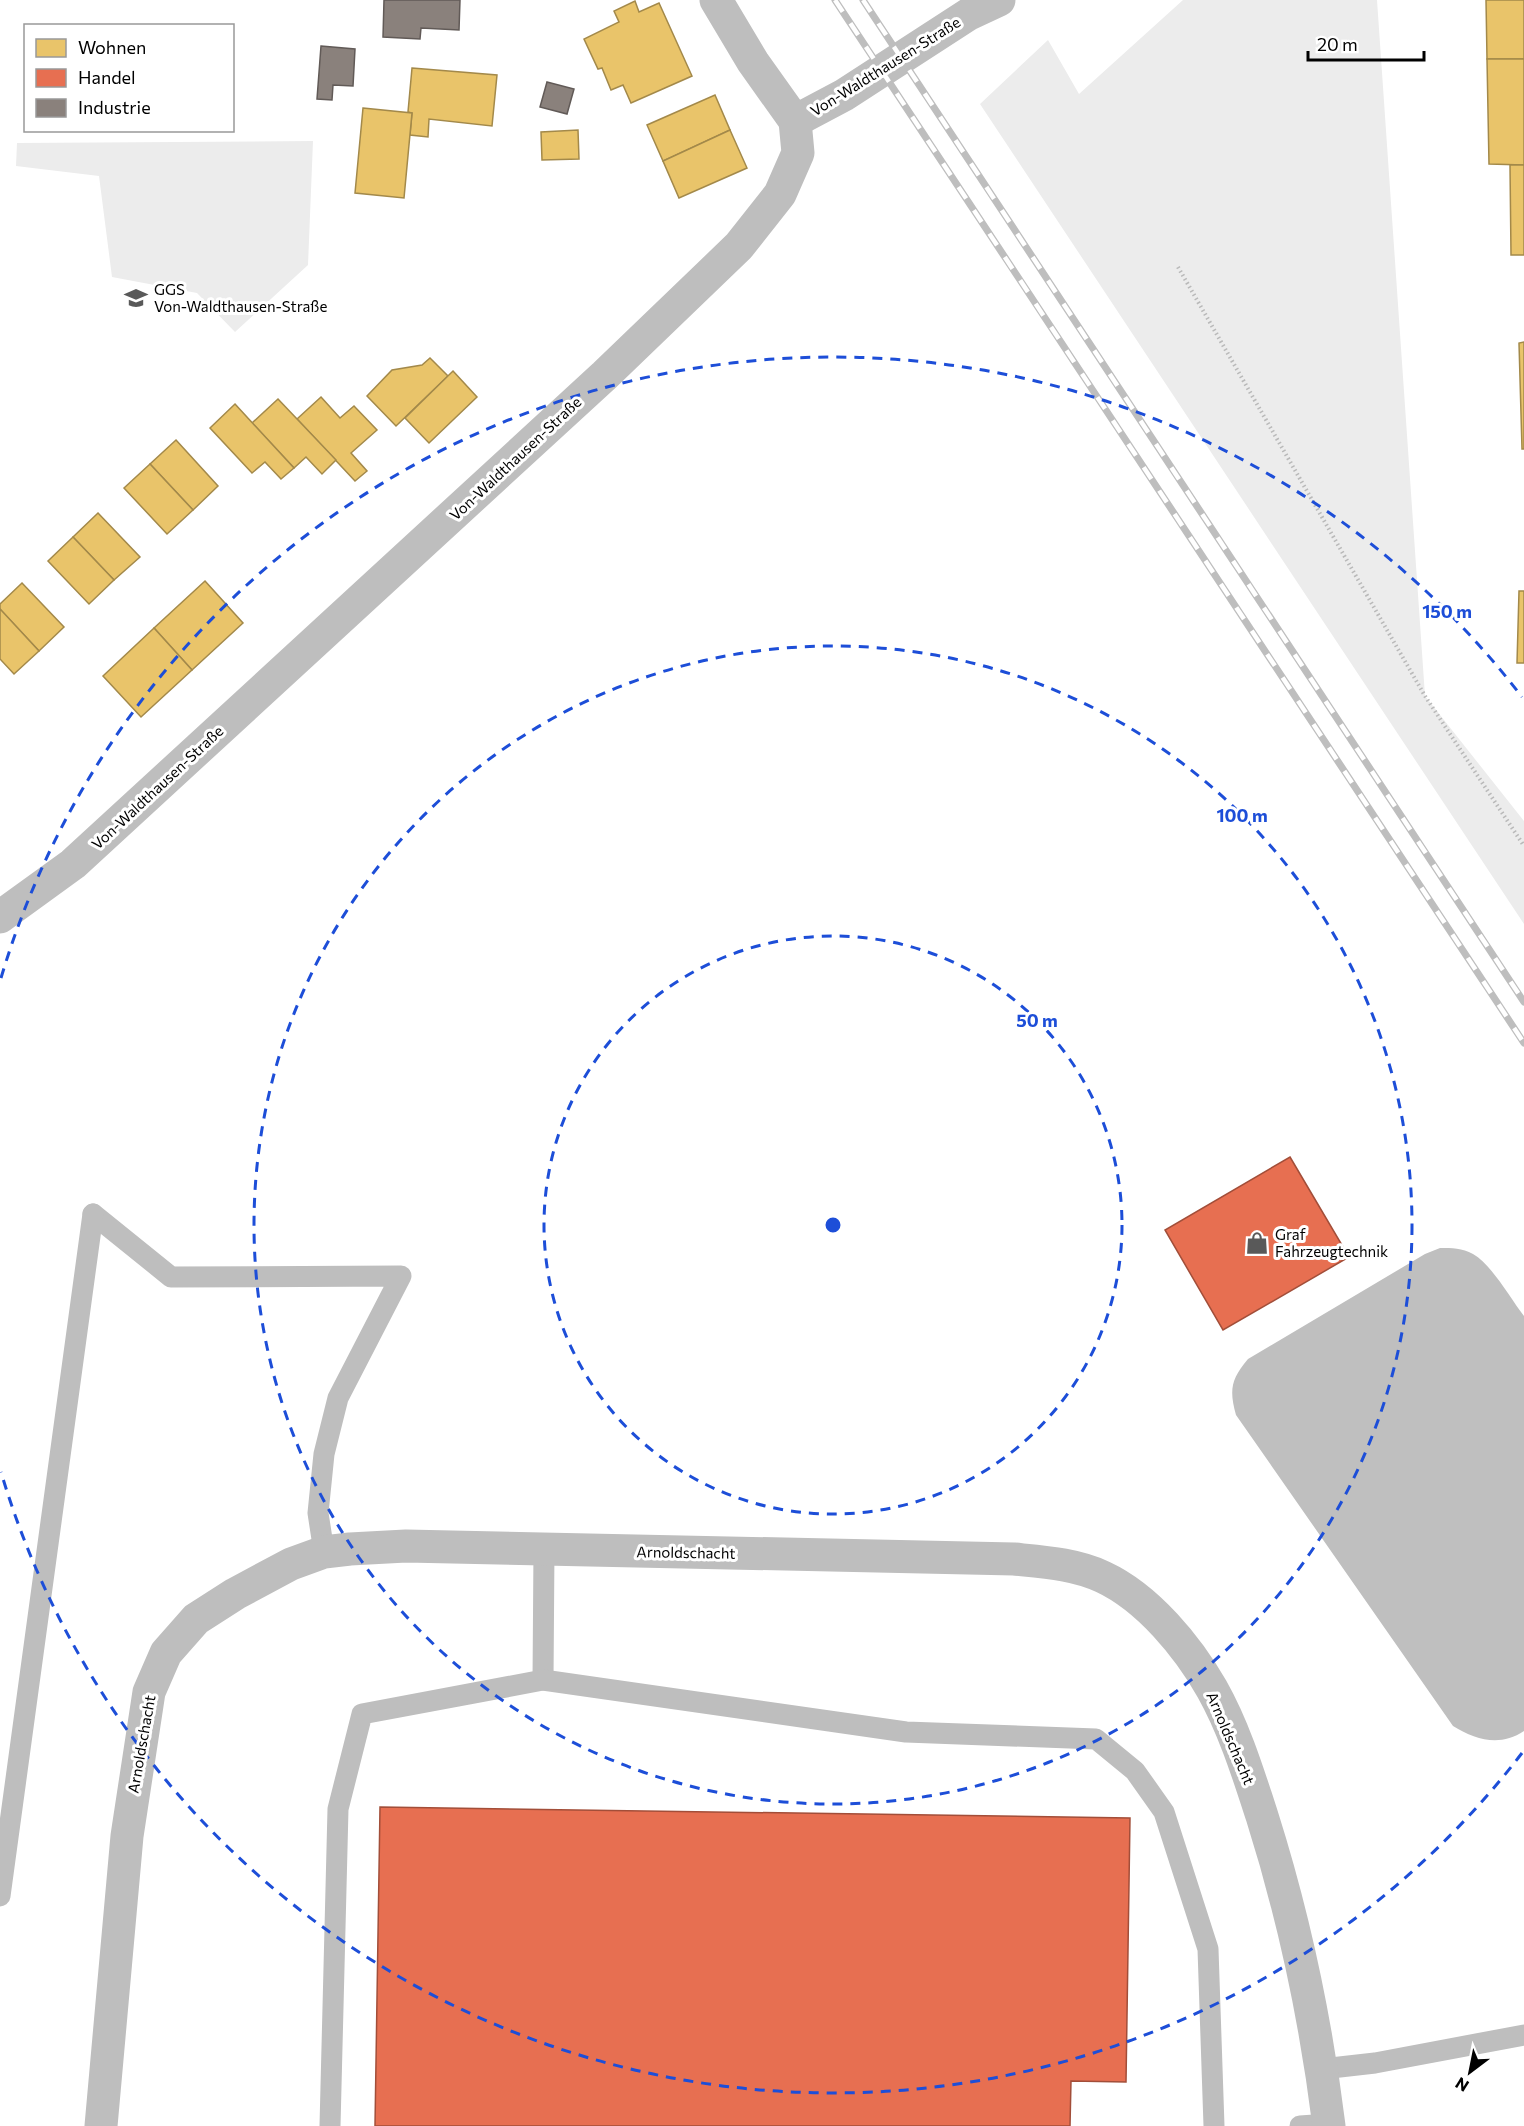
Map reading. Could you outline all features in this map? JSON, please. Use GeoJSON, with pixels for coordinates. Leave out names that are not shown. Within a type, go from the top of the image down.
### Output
{"type":"FeatureCollection","features":[{"type":"Feature","properties":{"kind":"street"},"geometry":{"type":"LineString","coordinates":[[716,0],[753,62],[795,121]]}},
{"type":"Feature","properties":{"kind":"street","name":"Von-Waldthausen-Straße"},"geometry":{"type":"LineString","coordinates":[[0,917],[82,856],[605,375],[739,246],[780,194],[798,153],[795,121],[844,95],[969,14],[999,0]]}},
{"type":"Feature","properties":{"kind":"street","name":"Arnoldschacht"},"geometry":{"type":"LineString","coordinates":[[100,2126],[127,1836],[149,1692],[166,1653],[196,1619],[235,1594],[291,1564],[324,1552],[406,1546],[1014,1558],[1058,1563],[1102,1576],[1144,1604],[1182,1644],[1212,1690],[1234,1737],[1275,1858],[1308,1995],[1322,2069],[1320,2125]]}},
{"type":"Feature","properties":{"kind":"lane"},"geometry":{"type":"LineString","coordinates":[[0,1896],[93,1214],[171,1277],[401,1276],[338,1398],[324,1454],[318,1513],[324,1552]]}},
{"type":"Feature","properties":{"kind":"lane"},"geometry":{"type":"LineString","coordinates":[[543,1680],[544,1548]]}},
{"type":"Feature","properties":{"kind":"lane"},"geometry":{"type":"LineString","coordinates":[[330,2126],[338,1809],[362,1714],[543,1680],[906,1732],[1096,1740],[1135,1771],[1164,1812],[1208,1949],[1214,2126]]}},
{"type":"Feature","properties":{"kind":"lane"},"geometry":{"type":"LineString","coordinates":[[1322,2069],[1375,2063],[1524,2035]]}},
{"type":"Feature","properties":{"kind":"path"},"geometry":{"type":"LineString","coordinates":[[1178,267],[1425,696],[1524,846]]}},
{"type":"Feature","properties":{"kind":"shaded area"},"geometry":{"type":"Polygon","coordinates":[[[1183,0],[1377,0],[1425,696],[1524,821],[1524,924],[980,104],[1048,40],[1079,94],[1183,0]]]}},
{"type":"Feature","properties":{"kind":"shaded area"},"geometry":{"type":"Polygon","coordinates":[[[313,141],[308,265],[235,332],[197,293],[112,277],[99,176],[16,166],[17,143],[313,141]]]}},
{"type":"Feature","properties":{"kind":"shaded area"},"geometry":{"type":"Polygon","coordinates":[[[1440,1248],[1465,1251],[1480,1259],[1494,1274],[1524,1316],[1524,1731],[1506,1739],[1479,1738],[1453,1726],[1236,1415],[1232,1392],[1235,1379],[1248,1359],[1425,1254],[1440,1248]]]}},
{"type":"Feature","properties":{"kind":"building: Wohnen"},"geometry":{"type":"Polygon","coordinates":[[[1486,0],[1524,0],[1524,59],[1487,59],[1486,0]]]}},
{"type":"Feature","properties":{"kind":"building: Wohnen"},"geometry":{"type":"Polygon","coordinates":[[[635,1],[639,12],[659,3],[692,76],[631,103],[623,85],[611,90],[602,68],[598,69],[584,39],[619,22],[614,11],[635,1]]]}},
{"type":"Feature","properties":{"kind":"building: Wohnen"},"geometry":{"type":"Polygon","coordinates":[[[1487,59],[1524,59],[1524,165],[1489,164],[1487,59]]]}},
{"type":"Feature","properties":{"kind":"building: Wohnen"},"geometry":{"type":"Polygon","coordinates":[[[412,68],[497,75],[492,126],[429,119],[428,137],[410,135],[412,113],[408,112],[412,68]]]}},
{"type":"Feature","properties":{"kind":"building: Wohnen"},"geometry":{"type":"Polygon","coordinates":[[[715,95],[730,130],[663,161],[647,125],[715,95]]]}},
{"type":"Feature","properties":{"kind":"building: Wohnen"},"geometry":{"type":"Polygon","coordinates":[[[363,108],[412,113],[404,198],[355,193],[363,108]]]}},
{"type":"Feature","properties":{"kind":"building: Wohnen"},"geometry":{"type":"Polygon","coordinates":[[[578,130],[579,159],[542,160],[541,132],[578,130]]]}},
{"type":"Feature","properties":{"kind":"building: Wohnen"},"geometry":{"type":"Polygon","coordinates":[[[730,130],[747,168],[679,198],[663,161],[730,130]]]}},
{"type":"Feature","properties":{"kind":"building: Wohnen"},"geometry":{"type":"Polygon","coordinates":[[[1510,165],[1524,165],[1524,255],[1511,255],[1510,165]]]}},
{"type":"Feature","properties":{"kind":"building: Wohnen"},"geometry":{"type":"Polygon","coordinates":[[[1524,342],[1524,449],[1522,449],[1519,343],[1524,342]]]}},
{"type":"Feature","properties":{"kind":"building: Wohnen"},"geometry":{"type":"Polygon","coordinates":[[[430,358],[448,376],[396,426],[367,396],[392,370],[422,365],[430,358]]]}},
{"type":"Feature","properties":{"kind":"building: Wohnen"},"geometry":{"type":"Polygon","coordinates":[[[453,371],[477,397],[429,443],[405,418],[453,371]]]}},
{"type":"Feature","properties":{"kind":"building: Wohnen"},"geometry":{"type":"Polygon","coordinates":[[[321,397],[340,418],[354,406],[377,430],[351,453],[367,471],[355,481],[297,419],[321,397]]]}},
{"type":"Feature","properties":{"kind":"building: Wohnen"},"geometry":{"type":"Polygon","coordinates":[[[278,399],[336,460],[322,474],[306,457],[294,468],[252,423],[278,399]]]}},
{"type":"Feature","properties":{"kind":"building: Wohnen"},"geometry":{"type":"Polygon","coordinates":[[[235,404],[294,468],[281,479],[265,462],[252,473],[210,428],[235,404]]]}},
{"type":"Feature","properties":{"kind":"building: Wohnen"},"geometry":{"type":"Polygon","coordinates":[[[176,440],[218,486],[193,510],[150,464],[176,440]]]}},
{"type":"Feature","properties":{"kind":"building: Wohnen"},"geometry":{"type":"Polygon","coordinates":[[[150,464],[193,510],[167,534],[124,488],[150,464]]]}},
{"type":"Feature","properties":{"kind":"building: Wohnen"},"geometry":{"type":"Polygon","coordinates":[[[98,513],[140,557],[114,580],[73,537],[98,513]]]}},
{"type":"Feature","properties":{"kind":"building: Wohnen"},"geometry":{"type":"Polygon","coordinates":[[[73,537],[114,580],[89,604],[48,561],[73,537]]]}},
{"type":"Feature","properties":{"kind":"building: Wohnen"},"geometry":{"type":"Polygon","coordinates":[[[205,581],[243,623],[192,670],[154,628],[205,581]]]}},
{"type":"Feature","properties":{"kind":"building: Wohnen"},"geometry":{"type":"Polygon","coordinates":[[[22,583],[64,627],[39,651],[0,609],[0,604],[22,583]]]}},
{"type":"Feature","properties":{"kind":"building: Wohnen"},"geometry":{"type":"Polygon","coordinates":[[[1519,591],[1524,591],[1524,663],[1517,663],[1519,591]]]}},
{"type":"Feature","properties":{"kind":"building: Wohnen"},"geometry":{"type":"Polygon","coordinates":[[[0,609],[39,651],[14,674],[0,659],[0,609]]]}},
{"type":"Feature","properties":{"kind":"building: Wohnen"},"geometry":{"type":"Polygon","coordinates":[[[154,628],[192,670],[141,717],[103,676],[154,628]]]}},
{"type":"Feature","properties":{"kind":"building: Handel","name":"Graf Fahrzeugtechnik"},"geometry":{"type":"Polygon","coordinates":[[[1290,1157],[1349,1257],[1223,1330],[1165,1230],[1290,1157]]]}},
{"type":"Feature","properties":{"kind":"building: Handel"},"geometry":{"type":"Polygon","coordinates":[[[380,1807],[1130,1818],[1126,2082],[1071,2081],[1070,2126],[375,2126],[380,1807]]]}},
{"type":"Feature","properties":{"kind":"building: Industrie"},"geometry":{"type":"Polygon","coordinates":[[[384,0],[460,0],[459,30],[421,28],[420,39],[383,37],[384,0]]]}},
{"type":"Feature","properties":{"kind":"building: Industrie"},"geometry":{"type":"Polygon","coordinates":[[[321,46],[355,49],[353,86],[333,85],[332,100],[317,99],[321,46]]]}},
{"type":"Feature","properties":{"kind":"building: Industrie"},"geometry":{"type":"Polygon","coordinates":[[[547,82],[574,89],[567,114],[540,107],[547,82]]]}},
{"type":"Feature","properties":{"kind":"railway"},"geometry":{"type":"LineString","coordinates":[[835,0],[1524,1043]]}},
{"type":"Feature","properties":{"kind":"railway"},"geometry":{"type":"LineString","coordinates":[[863,0],[1524,1002]]}},
{"type":"Feature","properties":{"kind":"place","name":"GGS Von-Waldthausen-Straße"},"geometry":{"type":"Point","coordinates":[136,298]}},
{"type":"Feature","properties":{"kind":"place","name":"Graf Fahrzeugtechnik"},"geometry":{"type":"Point","coordinates":[1257,1243]}}]}
